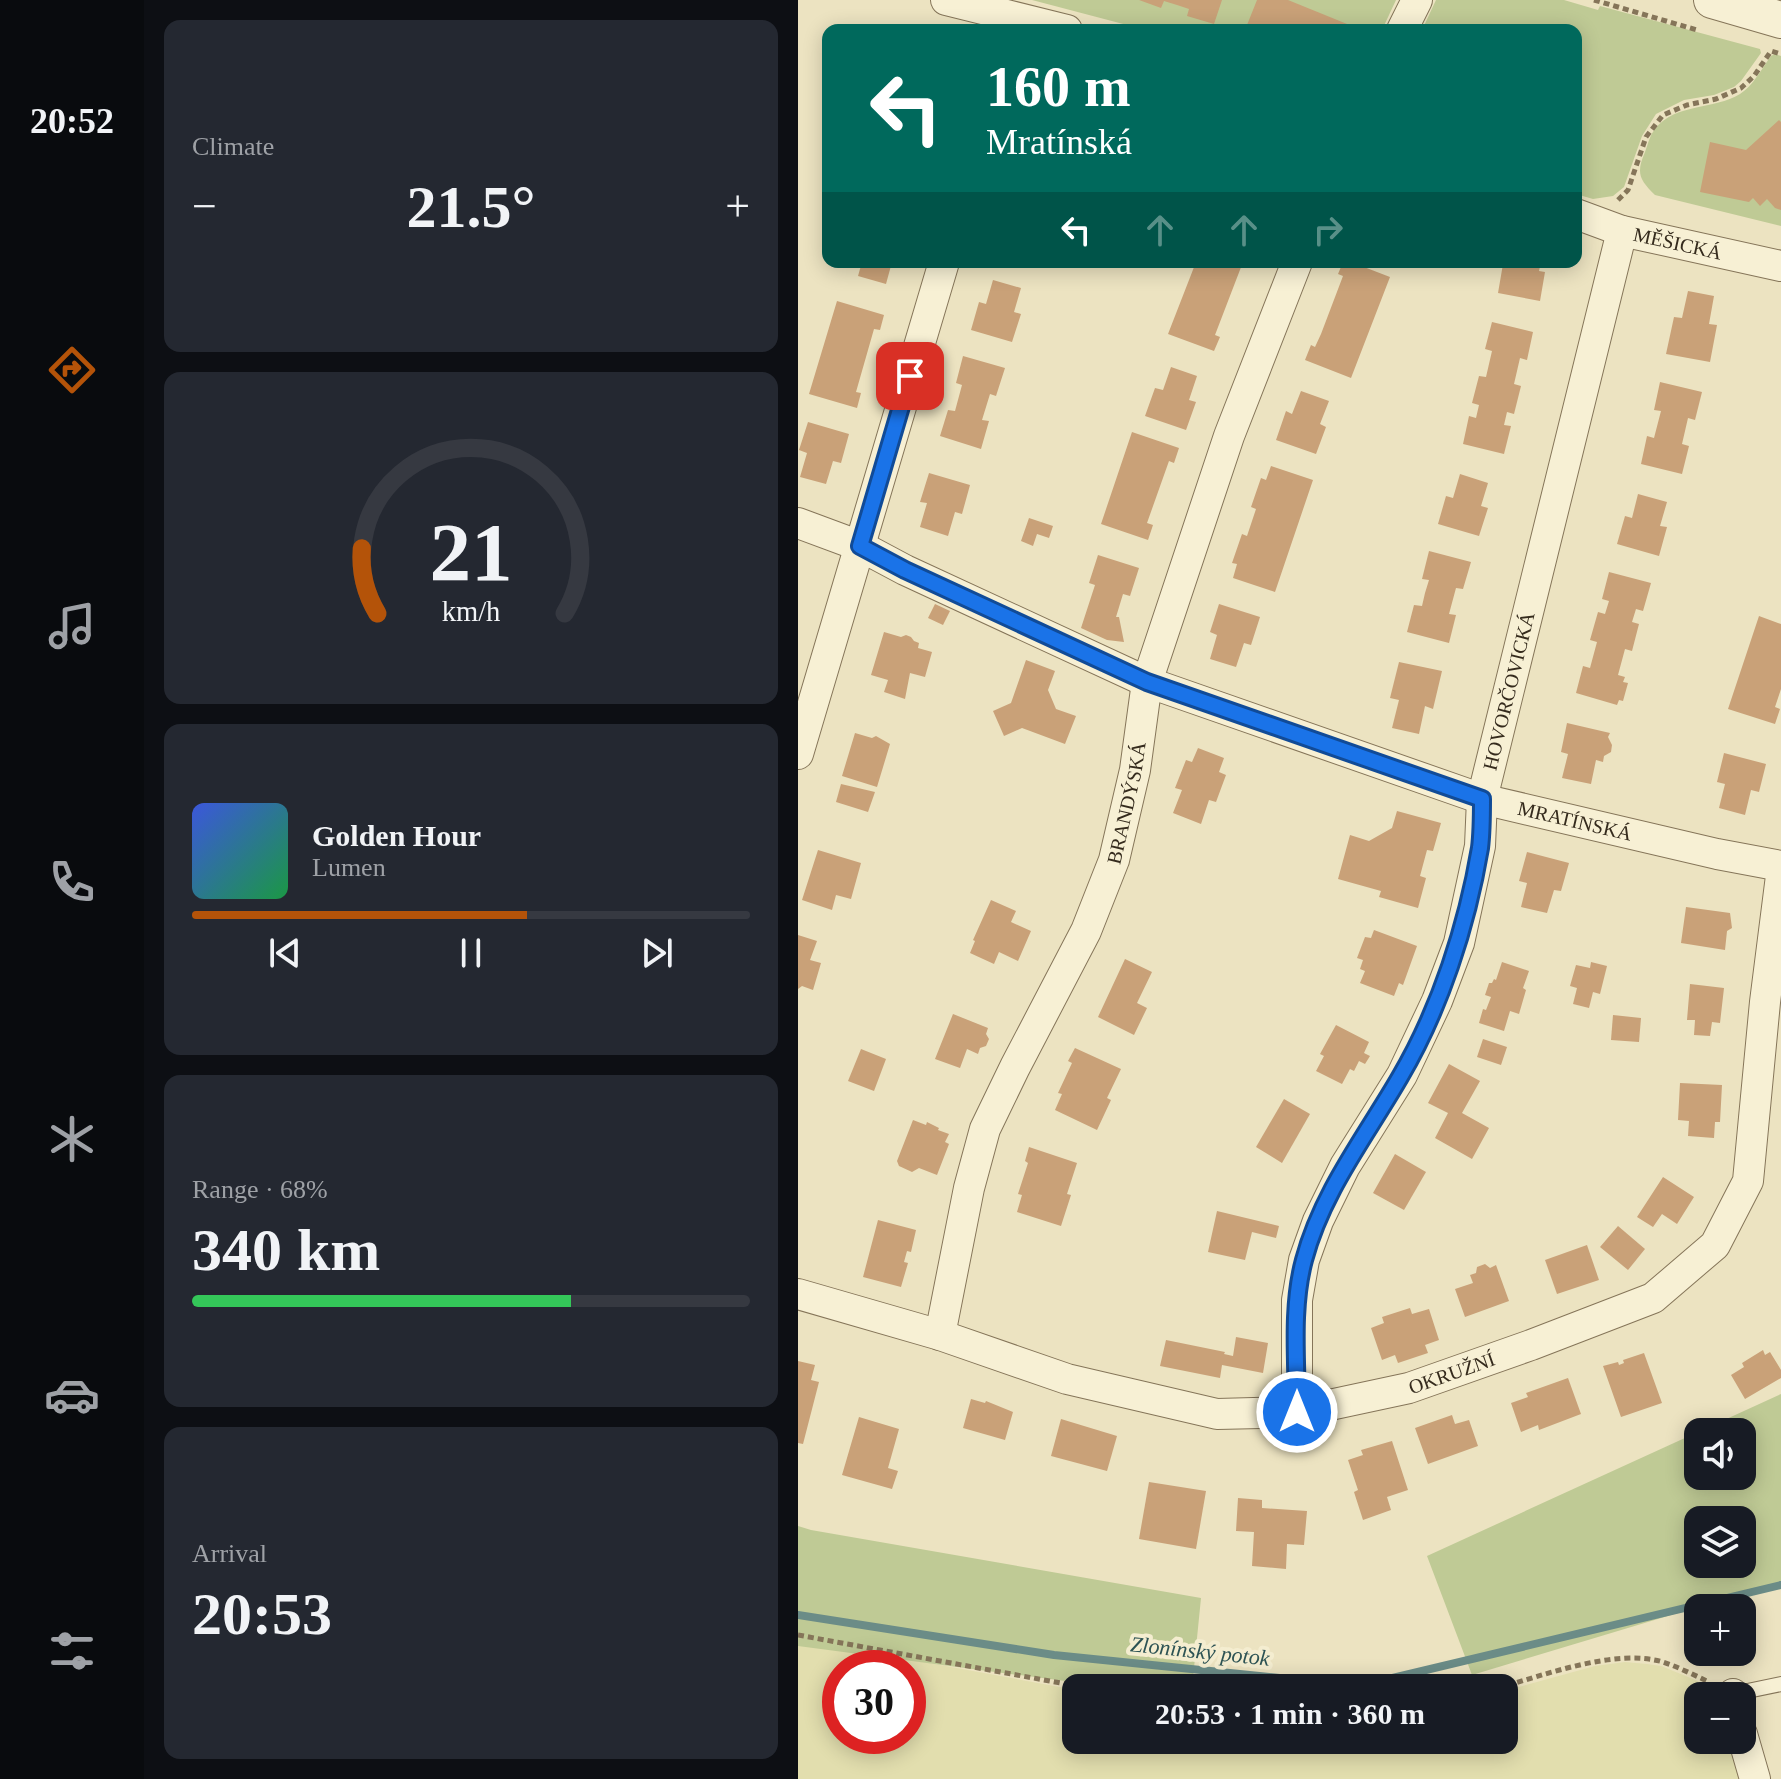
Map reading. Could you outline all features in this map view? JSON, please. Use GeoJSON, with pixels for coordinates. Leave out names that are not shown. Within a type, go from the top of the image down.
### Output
{"type":"FeatureCollection","features":[{"type":"Feature","properties":{"kind":"street"},"geometry":{"type":"LineString","coordinates":[[946,0],[1014,23]]}},
{"type":"Feature","properties":{"kind":"street"},"geometry":{"type":"LineString","coordinates":[[1405,24],[1417,0]]}},
{"type":"Feature","properties":{"kind":"street"},"geometry":{"type":"LineString","coordinates":[[1711,17],[1781,20]]}},
{"type":"Feature","properties":{"kind":"street","name":"MĚŠICKÁ"},"geometry":{"type":"LineString","coordinates":[[1585,217],[1622,231],[1781,266]]}},
{"type":"Feature","properties":{"kind":"street","name":"HOVORČOVICKÁ"},"geometry":{"type":"LineString","coordinates":[[1297,1412],[1297,1300],[1304,1260],[1318,1221],[1345,1166],[1402,1075],[1437,1001],[1459,943],[1480,846],[1482,799],[1622,231]]}},
{"type":"Feature","properties":{"kind":"street"},"geometry":{"type":"LineString","coordinates":[[798,754],[942,268]]}},
{"type":"Feature","properties":{"kind":"street","name":"BRANDÝSKÁ"},"geometry":{"type":"LineString","coordinates":[[940,1335],[969,1188],[985,1129],[1086,931],[1114,860],[1135,770],[1147,682],[1229,436],[1295,268]]}},
{"type":"Feature","properties":{"kind":"street","name":"MRATÍNSKÁ"},"geometry":{"type":"LineString","coordinates":[[798,523],[860,546],[905,570],[1147,682],[1482,799],[1781,866]]}},
{"type":"Feature","properties":{"kind":"street","name":"OKRUŽNÍ"},"geometry":{"type":"LineString","coordinates":[[798,1294],[940,1335],[1067,1379],[1217,1414],[1297,1412],[1409,1388],[1653,1298],[1715,1245],[1748,1181],[1781,876]]}},
{"type":"Feature","properties":{"kind":"street"},"geometry":{"type":"LineString","coordinates":[[1748,1754],[1755,1779]]}},
{"type":"Feature","properties":{"kind":"lane"},"geometry":{"type":"LineString","coordinates":[[1756,1690],[1781,1684]]}},
{"type":"Feature","properties":{"kind":"path"},"geometry":{"type":"LineString","coordinates":[[1594,0],[1711,17]]}},
{"type":"Feature","properties":{"kind":"path"},"geometry":{"type":"LineString","coordinates":[[1585,217],[1599,206],[1617,200],[1628,190],[1646,137],[1663,115],[1741,88],[1754,76],[1771,51],[1781,54]]}},
{"type":"Feature","properties":{"kind":"path"},"geometry":{"type":"LineString","coordinates":[[798,1635],[1062,1683]]}},
{"type":"Feature","properties":{"kind":"path"},"geometry":{"type":"LineString","coordinates":[[1518,1683],[1594,1662],[1624,1658],[1662,1662],[1709,1682]]}},
{"type":"Feature","properties":{"kind":"shaded area"},"geometry":{"type":"Polygon","coordinates":[[[798,1639],[858,1650],[822,1650],[822,1754],[926,1754],[926,1662],[1062,1687],[1062,1754],[1518,1754],[1518,1687],[1595,1666],[1625,1662],[1661,1666],[1698,1681],[1684,1682],[1684,1754],[1734,1754],[1742,1779],[798,1779],[798,1639]]]}},
{"type":"Feature","properties":{"kind":"green space"},"geometry":{"type":"Polygon","coordinates":[[[1032,0],[1396,0],[1385,24],[1123,24],[1032,0]]]}},
{"type":"Feature","properties":{"kind":"green space"},"geometry":{"type":"Polygon","coordinates":[[[1436,0],[1564,0],[1598,10],[1600,6],[1760,49],[1761,53],[1734,87],[1714,95],[1684,100],[1656,114],[1642,136],[1624,187],[1613,196],[1593,199],[1582,196],[1582,24],[1425,24],[1436,0]]]}},
{"type":"Feature","properties":{"kind":"green space"},"geometry":{"type":"Polygon","coordinates":[[[1775,54],[1781,56],[1781,226],[1655,195],[1642,180],[1640,171],[1655,129],[1673,115],[1740,94],[1775,54]]]}},
{"type":"Feature","properties":{"kind":"green space"},"geometry":{"type":"Polygon","coordinates":[[[1781,1394],[1781,1582],[1741,1594],[1684,1594],[1684,1611],[1472,1674],[1427,1556],[1684,1438],[1684,1490],[1756,1490],[1756,1418],[1729,1418],[1781,1394]]]}},
{"type":"Feature","properties":{"kind":"green space"},"geometry":{"type":"Polygon","coordinates":[[[798,1526],[1201,1598],[1193,1674],[1062,1674],[1062,1681],[926,1663],[926,1650],[828,1650],[798,1646],[798,1526]]]}},
{"type":"Feature","properties":{"kind":"building"},"geometry":{"type":"Polygon","coordinates":[[[1139,0],[1222,0],[1214,24],[1187,16],[1189,9],[1177,5],[1164,1],[1161,8],[1139,0]]]}},
{"type":"Feature","properties":{"kind":"building"},"geometry":{"type":"Polygon","coordinates":[[[1257,0],[1288,0],[1347,24],[1247,24],[1257,0]]]}},
{"type":"Feature","properties":{"kind":"building"},"geometry":{"type":"Polygon","coordinates":[[[1779,120],[1781,210],[1767,199],[1760,206],[1753,198],[1749,202],[1700,192],[1710,142],[1746,150],[1779,120]]]}},
{"type":"Feature","properties":{"kind":"building"},"geometry":{"type":"Polygon","coordinates":[[[860,268],[890,268],[886,284],[858,276],[860,268]]]}},
{"type":"Feature","properties":{"kind":"building"},"geometry":{"type":"Polygon","coordinates":[[[1194,268],[1241,268],[1215,335],[1220,337],[1214,351],[1168,334],[1194,268]]]}},
{"type":"Feature","properties":{"kind":"building"},"geometry":{"type":"Polygon","coordinates":[[[1340,268],[1367,268],[1390,277],[1351,378],[1305,360],[1311,345],[1315,347],[1321,334],[1343,276],[1338,274],[1340,268]]]}},
{"type":"Feature","properties":{"kind":"building"},"geometry":{"type":"Polygon","coordinates":[[[1502,268],[1540,268],[1539,271],[1545,272],[1540,301],[1498,293],[1502,268]]]}},
{"type":"Feature","properties":{"kind":"building"},"geometry":{"type":"Polygon","coordinates":[[[993,280],[1021,288],[1014,312],[1021,314],[1012,342],[971,330],[979,302],[986,304],[993,280]]]}},
{"type":"Feature","properties":{"kind":"building"},"geometry":{"type":"Polygon","coordinates":[[[1688,291],[1714,296],[1709,324],[1717,325],[1710,362],[1666,354],[1674,317],[1682,318],[1688,291]]]}},
{"type":"Feature","properties":{"kind":"building"},"geometry":{"type":"Polygon","coordinates":[[[837,301],[884,315],[880,330],[874,329],[856,392],[861,393],[857,408],[809,394],[837,301]]]}},
{"type":"Feature","properties":{"kind":"building"},"geometry":{"type":"Polygon","coordinates":[[[1492,322],[1533,332],[1527,360],[1520,358],[1514,384],[1521,386],[1514,414],[1507,412],[1504,425],[1511,426],[1504,454],[1463,444],[1469,416],[1476,418],[1479,405],[1472,403],[1479,376],[1486,377],[1492,351],[1485,349],[1492,322]]]}},
{"type":"Feature","properties":{"kind":"building"},"geometry":{"type":"Polygon","coordinates":[[[963,356],[1005,368],[996,396],[990,394],[982,420],[989,421],[981,449],[940,436],[948,410],[955,411],[962,385],[956,383],[963,356]]]}},
{"type":"Feature","properties":{"kind":"building"},"geometry":{"type":"Polygon","coordinates":[[[1171,367],[1197,376],[1189,400],[1196,402],[1186,430],[1145,416],[1155,388],[1163,390],[1171,367]]]}},
{"type":"Feature","properties":{"kind":"building"},"geometry":{"type":"Polygon","coordinates":[[[1660,382],[1702,392],[1695,420],[1688,418],[1682,444],[1689,446],[1682,474],[1641,464],[1647,436],[1654,438],[1661,411],[1654,410],[1660,382]]]}},
{"type":"Feature","properties":{"kind":"building"},"geometry":{"type":"Polygon","coordinates":[[[1301,391],[1329,401],[1320,424],[1326,427],[1316,454],[1276,440],[1286,411],[1292,414],[1301,391]]]}},
{"type":"Feature","properties":{"kind":"building"},"geometry":{"type":"Polygon","coordinates":[[[808,422],[849,434],[841,463],[833,461],[826,484],[800,477],[807,453],[799,450],[808,422]]]}},
{"type":"Feature","properties":{"kind":"building"},"geometry":{"type":"Polygon","coordinates":[[[1132,432],[1179,448],[1174,463],[1169,461],[1147,523],[1153,525],[1148,540],[1101,524],[1132,432]]]}},
{"type":"Feature","properties":{"kind":"building"},"geometry":{"type":"Polygon","coordinates":[[[1271,466],[1313,480],[1275,592],[1233,578],[1237,564],[1232,563],[1242,534],[1247,536],[1256,509],[1251,507],[1261,478],[1266,480],[1271,466]]]}},
{"type":"Feature","properties":{"kind":"building"},"geometry":{"type":"Polygon","coordinates":[[[929,473],[970,485],[962,514],[955,512],[948,536],[920,527],[927,503],[920,502],[929,473]]]}},
{"type":"Feature","properties":{"kind":"building"},"geometry":{"type":"Polygon","coordinates":[[[1460,474],[1488,483],[1481,506],[1488,508],[1479,536],[1438,524],[1446,496],[1453,498],[1460,474]]]}},
{"type":"Feature","properties":{"kind":"building"},"geometry":{"type":"Polygon","coordinates":[[[1638,494],[1667,502],[1660,526],[1667,527],[1659,556],[1617,544],[1625,516],[1632,518],[1638,494]]]}},
{"type":"Feature","properties":{"kind":"building"},"geometry":{"type":"Polygon","coordinates":[[[1029,518],[1053,526],[1049,538],[1037,534],[1033,546],[1021,541],[1029,518]]]}},
{"type":"Feature","properties":{"kind":"building"},"geometry":{"type":"Polygon","coordinates":[[[1429,551],[1471,562],[1463,589],[1456,588],[1449,614],[1456,615],[1449,643],[1407,632],[1414,605],[1422,606],[1429,580],[1422,579],[1429,551]]]}},
{"type":"Feature","properties":{"kind":"building"},"geometry":{"type":"Polygon","coordinates":[[[1098,555],[1139,568],[1130,596],[1123,594],[1116,617],[1119,617],[1124,642],[1107,640],[1081,628],[1095,585],[1089,583],[1098,555]]]}},
{"type":"Feature","properties":{"kind":"building"},"geometry":{"type":"Polygon","coordinates":[[[1609,572],[1651,583],[1643,611],[1636,609],[1632,622],[1639,624],[1632,651],[1625,649],[1618,675],[1625,677],[1623,682],[1628,683],[1623,701],[1619,700],[1617,705],[1576,693],[1583,666],[1590,668],[1597,642],[1590,640],[1598,612],[1605,614],[1609,601],[1602,599],[1609,572]]]}},
{"type":"Feature","properties":{"kind":"building"},"geometry":{"type":"Polygon","coordinates":[[[935,604],[950,611],[943,625],[928,618],[935,604]]]}},
{"type":"Feature","properties":{"kind":"building"},"geometry":{"type":"Polygon","coordinates":[[[1219,604],[1260,617],[1251,645],[1244,643],[1236,667],[1210,659],[1217,635],[1210,632],[1219,604]]]}},
{"type":"Feature","properties":{"kind":"building"},"geometry":{"type":"Polygon","coordinates":[[[1759,616],[1781,624],[1781,689],[1775,707],[1780,709],[1775,724],[1728,709],[1759,616]]]}},
{"type":"Feature","properties":{"kind":"building"},"geometry":{"type":"Polygon","coordinates":[[[884,632],[911,637],[919,643],[918,648],[932,652],[925,677],[910,673],[905,699],[884,692],[888,680],[871,675],[884,632]]]}},
{"type":"Feature","properties":{"kind":"building"},"geometry":{"type":"Polygon","coordinates":[[[1026,660],[1055,671],[1048,690],[1056,709],[1076,716],[1065,744],[1022,728],[1004,736],[993,711],[1011,703],[1026,660]]]}},
{"type":"Feature","properties":{"kind":"building"},"geometry":{"type":"Polygon","coordinates":[[[1399,662],[1442,671],[1433,709],[1425,706],[1419,734],[1392,728],[1399,700],[1390,698],[1399,662]]]}},
{"type":"Feature","properties":{"kind":"building"},"geometry":{"type":"Polygon","coordinates":[[[1567,723],[1610,733],[1611,752],[1604,756],[1603,762],[1596,760],[1591,784],[1562,778],[1568,754],[1561,752],[1567,723]]]}},
{"type":"Feature","properties":{"kind":"building"},"geometry":{"type":"Polygon","coordinates":[[[855,733],[872,738],[876,736],[890,744],[877,787],[842,776],[855,733]]]}},
{"type":"Feature","properties":{"kind":"building"},"geometry":{"type":"Polygon","coordinates":[[[1198,748],[1224,758],[1219,772],[1226,775],[1216,802],[1209,800],[1201,824],[1173,813],[1182,790],[1175,788],[1186,760],[1192,762],[1198,748]]]}},
{"type":"Feature","properties":{"kind":"building"},"geometry":{"type":"Polygon","coordinates":[[[1724,753],[1766,764],[1759,792],[1751,790],[1745,815],[1719,808],[1725,784],[1717,782],[1724,753]]]}},
{"type":"Feature","properties":{"kind":"building"},"geometry":{"type":"Polygon","coordinates":[[[841,784],[875,792],[868,812],[836,802],[841,784]]]}},
{"type":"Feature","properties":{"kind":"building"},"geometry":{"type":"Polygon","coordinates":[[[1397,811],[1441,823],[1433,851],[1427,850],[1420,876],[1426,878],[1418,908],[1379,897],[1381,891],[1338,879],[1350,835],[1369,841],[1392,828],[1397,811]]]}},
{"type":"Feature","properties":{"kind":"building"},"geometry":{"type":"Polygon","coordinates":[[[818,850],[861,863],[851,899],[836,895],[832,910],[802,900],[818,850]]]}},
{"type":"Feature","properties":{"kind":"building"},"geometry":{"type":"Polygon","coordinates":[[[1527,852],[1569,863],[1561,891],[1554,890],[1547,913],[1521,907],[1527,883],[1519,881],[1527,852]]]}},
{"type":"Feature","properties":{"kind":"building"},"geometry":{"type":"Polygon","coordinates":[[[991,900],[1016,911],[1011,922],[1031,931],[1018,961],[999,952],[994,964],[970,953],[991,900]]]}},
{"type":"Feature","properties":{"kind":"building"},"geometry":{"type":"Polygon","coordinates":[[[1686,907],[1730,913],[1732,928],[1727,931],[1725,950],[1681,943],[1686,907]]]}},
{"type":"Feature","properties":{"kind":"building"},"geometry":{"type":"Polygon","coordinates":[[[1374,930],[1417,946],[1403,985],[1399,983],[1394,996],[1360,983],[1365,971],[1360,969],[1363,960],[1357,958],[1365,937],[1371,938],[1374,930]]]}},
{"type":"Feature","properties":{"kind":"building"},"geometry":{"type":"Polygon","coordinates":[[[798,935],[817,941],[810,960],[821,963],[813,990],[802,986],[798,989],[798,935]]]}},
{"type":"Feature","properties":{"kind":"building"},"geometry":{"type":"Polygon","coordinates":[[[1125,959],[1152,972],[1137,1003],[1147,1008],[1134,1035],[1098,1017],[1125,959]]]}},
{"type":"Feature","properties":{"kind":"building"},"geometry":{"type":"Polygon","coordinates":[[[1502,962],[1529,971],[1519,1014],[1510,1011],[1504,1031],[1479,1023],[1491,997],[1485,995],[1489,983],[1496,980],[1502,962]]]}},
{"type":"Feature","properties":{"kind":"building"},"geometry":{"type":"Polygon","coordinates":[[[1591,962],[1607,966],[1600,994],[1593,992],[1589,1008],[1573,1004],[1577,988],[1570,986],[1576,965],[1590,968],[1591,962]]]}},
{"type":"Feature","properties":{"kind":"building"},"geometry":{"type":"Polygon","coordinates":[[[1690,984],[1724,988],[1720,1023],[1712,1022],[1710,1036],[1694,1035],[1695,1020],[1687,1020],[1690,984]]]}},
{"type":"Feature","properties":{"kind":"building"},"geometry":{"type":"Polygon","coordinates":[[[953,1014],[988,1028],[986,1046],[980,1048],[978,1054],[967,1049],[960,1068],[935,1059],[953,1014]]]}},
{"type":"Feature","properties":{"kind":"building"},"geometry":{"type":"Polygon","coordinates":[[[1613,1015],[1641,1018],[1639,1042],[1611,1040],[1613,1015]]]}},
{"type":"Feature","properties":{"kind":"building"},"geometry":{"type":"Polygon","coordinates":[[[1336,1025],[1369,1042],[1364,1053],[1370,1056],[1365,1064],[1359,1061],[1354,1071],[1350,1069],[1342,1084],[1316,1071],[1324,1056],[1320,1054],[1336,1025]]]}},
{"type":"Feature","properties":{"kind":"building"},"geometry":{"type":"Polygon","coordinates":[[[1483,1039],[1507,1047],[1501,1065],[1477,1057],[1483,1039]]]}},
{"type":"Feature","properties":{"kind":"building"},"geometry":{"type":"Polygon","coordinates":[[[1075,1048],[1121,1069],[1107,1098],[1111,1100],[1097,1130],[1055,1110],[1062,1094],[1058,1093],[1072,1063],[1068,1061],[1075,1048]]]}},
{"type":"Feature","properties":{"kind":"building"},"geometry":{"type":"Polygon","coordinates":[[[861,1049],[886,1059],[874,1091],[848,1081],[861,1049]]]}},
{"type":"Feature","properties":{"kind":"building"},"geometry":{"type":"Polygon","coordinates":[[[1449,1064],[1480,1081],[1462,1113],[1489,1128],[1472,1159],[1435,1138],[1448,1113],[1428,1103],[1449,1064]]]}},
{"type":"Feature","properties":{"kind":"building"},"geometry":{"type":"Polygon","coordinates":[[[1680,1083],[1722,1085],[1720,1122],[1715,1122],[1714,1138],[1688,1136],[1689,1121],[1678,1120],[1680,1083]]]}},
{"type":"Feature","properties":{"kind":"building"},"geometry":{"type":"Polygon","coordinates":[[[1284,1099],[1310,1114],[1282,1163],[1256,1147],[1284,1099]]]}},
{"type":"Feature","properties":{"kind":"building"},"geometry":{"type":"Polygon","coordinates":[[[913,1120],[926,1125],[927,1122],[949,1134],[945,1142],[949,1144],[937,1175],[919,1168],[912,1172],[899,1166],[897,1161],[913,1120]]]}},
{"type":"Feature","properties":{"kind":"building"},"geometry":{"type":"Polygon","coordinates":[[[1029,1147],[1077,1163],[1061,1226],[1017,1212],[1029,1147]]]}},
{"type":"Feature","properties":{"kind":"building"},"geometry":{"type":"Polygon","coordinates":[[[1395,1154],[1426,1172],[1404,1210],[1373,1193],[1395,1154]]]}},
{"type":"Feature","properties":{"kind":"building"},"geometry":{"type":"Polygon","coordinates":[[[1663,1177],[1694,1197],[1677,1224],[1662,1214],[1653,1227],[1637,1217],[1663,1177]]]}},
{"type":"Feature","properties":{"kind":"building"},"geometry":{"type":"Polygon","coordinates":[[[1217,1211],[1279,1226],[1276,1238],[1252,1232],[1245,1260],[1208,1252],[1217,1211]]]}},
{"type":"Feature","properties":{"kind":"building"},"geometry":{"type":"Polygon","coordinates":[[[878,1220],[916,1230],[911,1252],[907,1251],[904,1262],[908,1263],[901,1287],[863,1277],[878,1220]]]}},
{"type":"Feature","properties":{"kind":"building"},"geometry":{"type":"Polygon","coordinates":[[[1618,1226],[1645,1249],[1628,1270],[1600,1247],[1618,1226]]]}},
{"type":"Feature","properties":{"kind":"building"},"geometry":{"type":"Polygon","coordinates":[[[1587,1245],[1599,1280],[1557,1294],[1545,1260],[1587,1245]]]}},
{"type":"Feature","properties":{"kind":"building"},"geometry":{"type":"Polygon","coordinates":[[[1485,1264],[1490,1268],[1496,1265],[1509,1301],[1465,1317],[1455,1289],[1473,1283],[1470,1275],[1485,1264]]]}},
{"type":"Feature","properties":{"kind":"building"},"geometry":{"type":"Polygon","coordinates":[[[1410,1308],[1412,1314],[1429,1309],[1439,1340],[1425,1345],[1428,1353],[1398,1363],[1395,1355],[1382,1360],[1371,1328],[1384,1323],[1382,1317],[1410,1308]]]}},
{"type":"Feature","properties":{"kind":"building"},"geometry":{"type":"Polygon","coordinates":[[[1236,1337],[1268,1343],[1263,1373],[1222,1365],[1220,1378],[1160,1366],[1166,1340],[1233,1356],[1236,1337]]]}},
{"type":"Feature","properties":{"kind":"building"},"geometry":{"type":"Polygon","coordinates":[[[1763,1350],[1765,1355],[1770,1352],[1781,1370],[1781,1378],[1745,1399],[1731,1375],[1744,1367],[1742,1363],[1763,1350]]]}},
{"type":"Feature","properties":{"kind":"building"},"geometry":{"type":"Polygon","coordinates":[[[1644,1353],[1662,1403],[1621,1417],[1603,1366],[1618,1362],[1619,1365],[1624,1363],[1623,1360],[1644,1353]]]}},
{"type":"Feature","properties":{"kind":"building"},"geometry":{"type":"Polygon","coordinates":[[[798,1361],[815,1365],[811,1380],[819,1382],[803,1444],[798,1443],[798,1361]]]}},
{"type":"Feature","properties":{"kind":"building"},"geometry":{"type":"Polygon","coordinates":[[[1568,1378],[1581,1414],[1539,1430],[1538,1425],[1521,1432],[1511,1403],[1528,1397],[1526,1393],[1568,1378]]]}},
{"type":"Feature","properties":{"kind":"building"},"geometry":{"type":"Polygon","coordinates":[[[971,1399],[986,1401],[1013,1412],[1005,1440],[963,1428],[971,1399]]]}},
{"type":"Feature","properties":{"kind":"building"},"geometry":{"type":"Polygon","coordinates":[[[1452,1415],[1455,1424],[1469,1420],[1478,1446],[1428,1464],[1415,1428],[1452,1415]]]}},
{"type":"Feature","properties":{"kind":"building"},"geometry":{"type":"Polygon","coordinates":[[[859,1417],[899,1429],[888,1468],[898,1471],[892,1489],[842,1475],[859,1417]]]}},
{"type":"Feature","properties":{"kind":"building"},"geometry":{"type":"Polygon","coordinates":[[[1061,1419],[1117,1436],[1107,1471],[1051,1456],[1061,1419]]]}},
{"type":"Feature","properties":{"kind":"building"},"geometry":{"type":"Polygon","coordinates":[[[1392,1441],[1408,1490],[1387,1497],[1391,1510],[1363,1520],[1354,1492],[1358,1490],[1348,1460],[1363,1455],[1361,1450],[1392,1441]]]}},
{"type":"Feature","properties":{"kind":"building"},"geometry":{"type":"Polygon","coordinates":[[[1149,1482],[1206,1491],[1196,1549],[1139,1539],[1149,1482]]]}},
{"type":"Feature","properties":{"kind":"building"},"geometry":{"type":"Polygon","coordinates":[[[1238,1498],[1262,1500],[1262,1508],[1307,1511],[1304,1545],[1287,1544],[1286,1569],[1252,1566],[1254,1532],[1236,1531],[1238,1498]]]}},
{"type":"Feature","properties":{"kind":"waterway","name":"Zlonínský potok"},"geometry":{"type":"LineString","coordinates":[[798,1615],[1054,1655],[1359,1686],[1781,1585]]}},
{"type":"Feature","properties":{"kind":"route"},"geometry":{"type":"LineString","coordinates":[[910,376],[860,546],[905,570],[1147,682],[1482,799],[1480,846],[1459,943],[1437,1001],[1402,1075],[1345,1166],[1318,1221],[1304,1260],[1297,1300],[1297,1412]]}}]}
